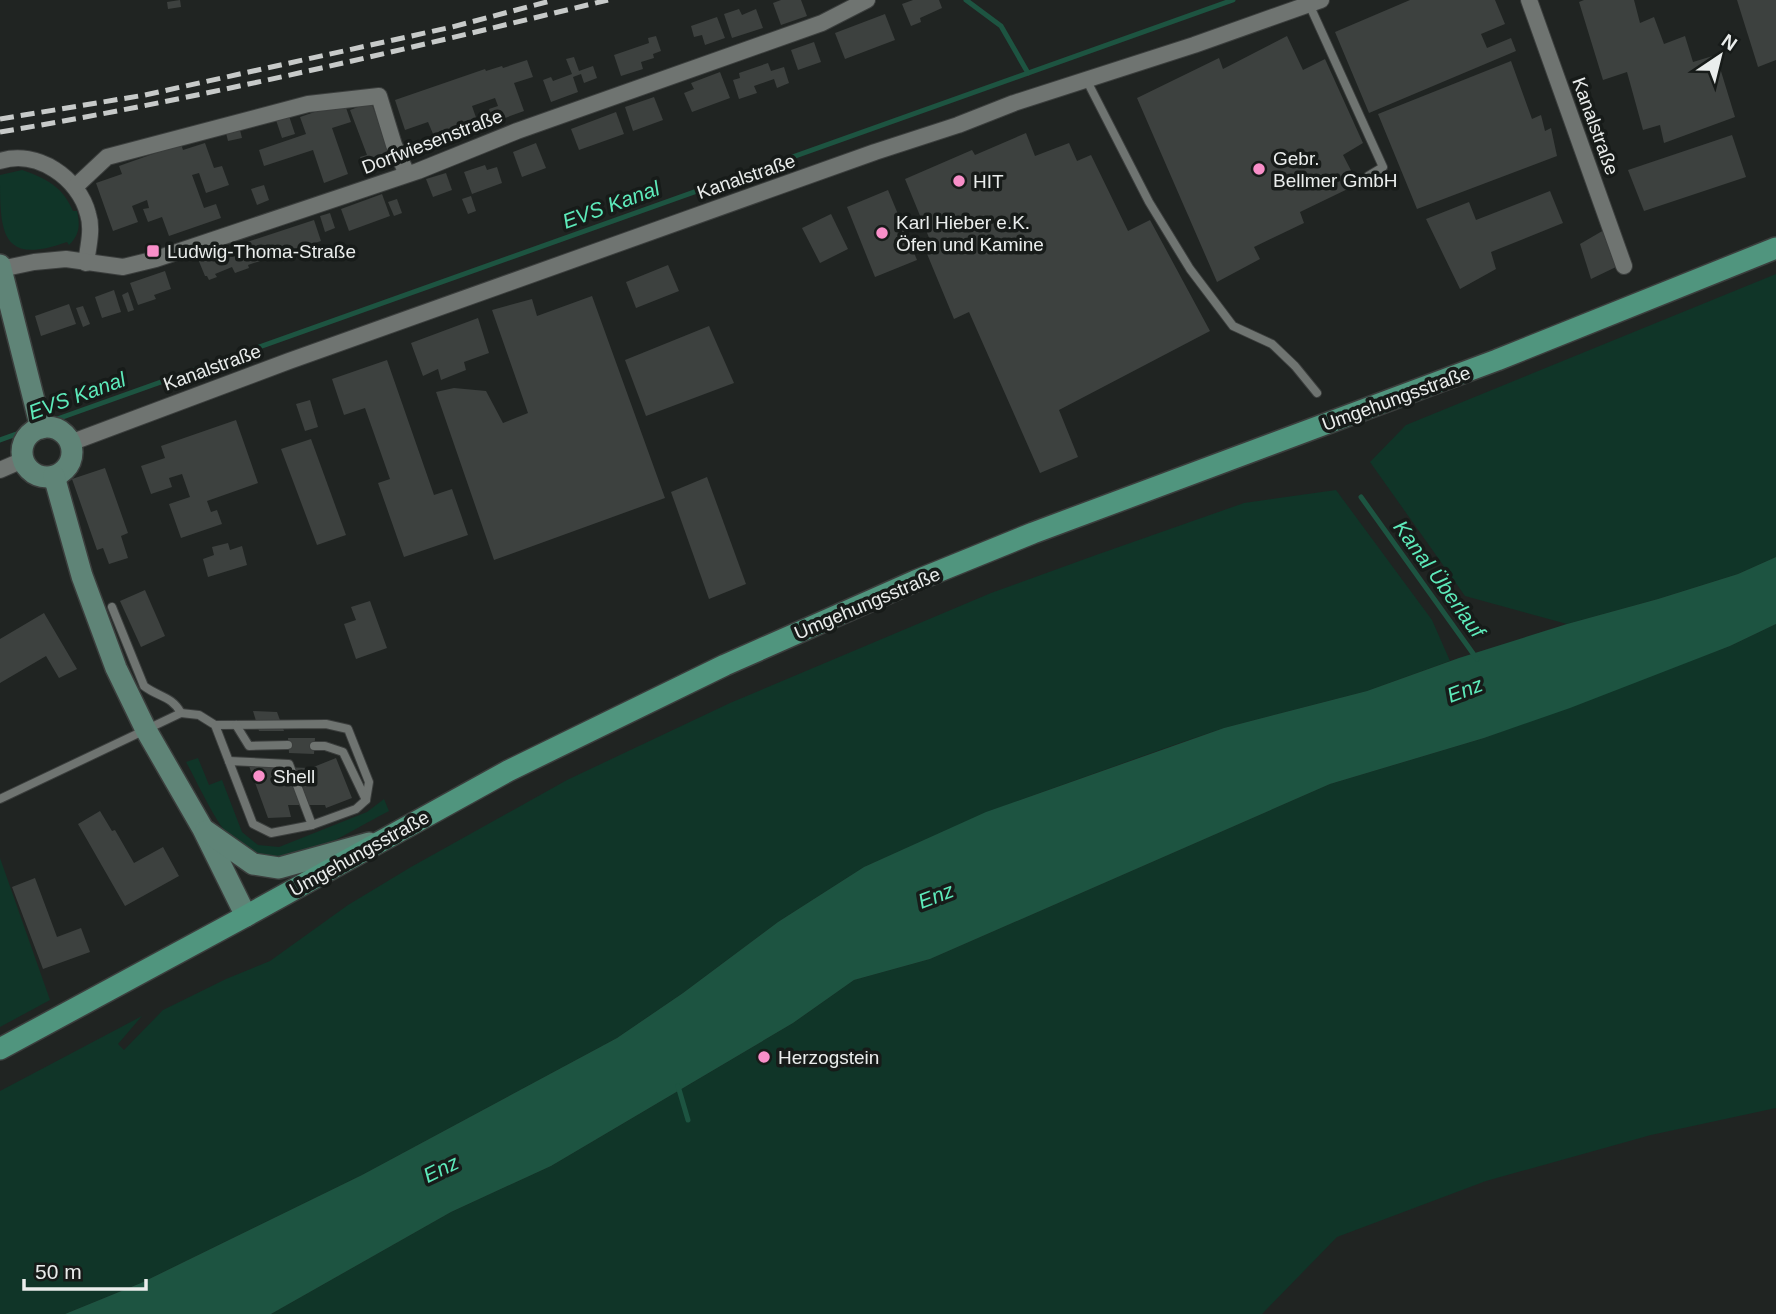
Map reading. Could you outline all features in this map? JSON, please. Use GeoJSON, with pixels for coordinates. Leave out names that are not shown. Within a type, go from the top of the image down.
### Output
{"type":"FeatureCollection","features":[{"type":"Feature","properties":{"kind":"main road","name":"Umgehungsstraße"},"geometry":{"type":"LineString","coordinates":[[0,1049],[508,771],[632,709],[894,590],[1118,501],[1510,355],[1776,248]]}},
{"type":"Feature","properties":{"kind":"main road"},"geometry":{"type":"LineString","coordinates":[[0,267],[5,313],[26,369],[41,428]]}},
{"type":"Feature","properties":{"kind":"main road"},"geometry":{"type":"LineString","coordinates":[[41,428],[59,431],[70,443],[72,452],[69,463],[63,471],[54,476],[38,475],[29,469],[23,460],[24,442],[30,434],[41,428]]}},
{"type":"Feature","properties":{"kind":"main road"},"geometry":{"type":"LineString","coordinates":[[54,476],[82,576],[116,668],[146,730],[203,829],[247,916]]}},
{"type":"Feature","properties":{"kind":"main road"},"geometry":{"type":"LineString","coordinates":[[203,829],[253,864],[279,868],[384,838]]}},
{"type":"Feature","properties":{"kind":"street","name":"Dorfwiesenstraße"},"geometry":{"type":"LineString","coordinates":[[0,267],[66,259],[122,267],[156,259],[407,174],[517,131],[822,23],[867,0]]}},
{"type":"Feature","properties":{"kind":"street","name":"Kanalstraße"},"geometry":{"type":"LineString","coordinates":[[1529,0],[1624,266]]}},
{"type":"Feature","properties":{"kind":"street","name":"Kanalstraße"},"geometry":{"type":"LineString","coordinates":[[70,443],[289,361],[706,212],[1014,103],[1087,81],[1315,2]]}},
{"type":"Feature","properties":{"kind":"street"},"geometry":{"type":"LineString","coordinates":[[75,187],[107,157],[308,104],[379,96],[394,145],[407,174]]}},
{"type":"Feature","properties":{"kind":"street"},"geometry":{"type":"LineString","coordinates":[[0,161],[11,158],[35,160],[57,171],[75,187],[89,214],[90,240],[86,262]]}},
{"type":"Feature","properties":{"kind":"street"},"geometry":{"type":"LineString","coordinates":[[0,470],[23,460]]}},
{"type":"Feature","properties":{"kind":"lane"},"geometry":{"type":"LineString","coordinates":[[1315,2],[1383,167],[1368,176]]}},
{"type":"Feature","properties":{"kind":"lane"},"geometry":{"type":"LineString","coordinates":[[1087,81],[1149,202],[1190,269],[1233,326],[1272,344],[1317,393]]}},
{"type":"Feature","properties":{"kind":"lane"},"geometry":{"type":"LineString","coordinates":[[112,607],[127,650],[144,686],[153,693],[167,697],[176,704],[181,713]]}},
{"type":"Feature","properties":{"kind":"lane"},"geometry":{"type":"LineString","coordinates":[[0,799],[181,713],[199,715],[215,725],[326,724],[348,729],[369,782],[366,800],[356,809],[312,825],[271,833],[253,824],[215,725]]}},
{"type":"Feature","properties":{"kind":"lane"},"geometry":{"type":"LineString","coordinates":[[236,724],[249,746],[289,745]]}},
{"type":"Feature","properties":{"kind":"lane"},"geometry":{"type":"LineString","coordinates":[[314,746],[325,746],[343,752],[366,800]]}},
{"type":"Feature","properties":{"kind":"lane"},"geometry":{"type":"LineString","coordinates":[[229,761],[289,764],[312,825]]}},
{"type":"Feature","properties":{"kind":"shaded area"},"geometry":{"type":"Polygon","coordinates":[[[22,170],[53,184],[73,211],[77,211],[78,229],[69,245],[67,242],[28,250],[16,246],[8,239],[1,213],[0,175],[22,170]]]}},
{"type":"Feature","properties":{"kind":"shaded area"},"geometry":{"type":"Polygon","coordinates":[[[1776,274],[1776,557],[1738,574],[1567,624],[1465,596],[1370,462],[1406,425],[1776,274]]]}},
{"type":"Feature","properties":{"kind":"shaded area"},"geometry":{"type":"Polygon","coordinates":[[[1336,490],[1432,620],[1450,661],[1367,691],[1224,728],[1171,746],[987,812],[864,867],[778,922],[617,1038],[362,1175],[141,1283],[65,1314],[0,1314],[0,1091],[142,1016],[118,1044],[124,1050],[163,1010],[270,961],[348,905],[411,867],[567,780],[730,703],[991,593],[1096,555],[1244,503],[1336,490]]]}},
{"type":"Feature","properties":{"kind":"shaded area"},"geometry":{"type":"Polygon","coordinates":[[[1776,624],[1776,1108],[1651,1135],[1486,1181],[1337,1237],[1262,1314],[271,1314],[451,1212],[551,1166],[793,1023],[854,980],[930,959],[1330,784],[1484,738],[1730,646],[1776,624]]]}},
{"type":"Feature","properties":{"kind":"shaded area"},"geometry":{"type":"Polygon","coordinates":[[[198,758],[209,785],[222,780],[242,832],[258,845],[279,847],[367,812],[384,799],[389,811],[336,840],[293,858],[276,860],[262,857],[238,844],[220,824],[186,762],[198,758]]]}},
{"type":"Feature","properties":{"kind":"shaded area"},"geometry":{"type":"Polygon","coordinates":[[[0,858],[50,1000],[0,1027],[0,858]]]}},
{"type":"Feature","properties":{"kind":"water","name":"Enz"},"geometry":{"type":"Polygon","coordinates":[[[1776,557],[1776,624],[1730,646],[1570,708],[1484,738],[1330,784],[930,959],[854,980],[793,1023],[551,1166],[451,1212],[271,1314],[65,1314],[141,1283],[362,1175],[617,1038],[778,922],[864,867],[986,812],[1224,728],[1367,691],[1459,658],[1738,574],[1776,557]]]}},
{"type":"Feature","properties":{"kind":"building"},"geometry":{"type":"Polygon","coordinates":[[[180,0],[181,7],[168,9],[167,2],[180,0]]]}},
{"type":"Feature","properties":{"kind":"building"},"geometry":{"type":"Polygon","coordinates":[[[781,0],[801,0],[807,16],[781,25],[773,3],[781,0]]]}},
{"type":"Feature","properties":{"kind":"building"},"geometry":{"type":"Polygon","coordinates":[[[913,0],[939,0],[942,8],[920,18],[921,22],[911,26],[902,4],[913,0]]]}},
{"type":"Feature","properties":{"kind":"building"},"geometry":{"type":"Polygon","coordinates":[[[1410,0],[1495,0],[1505,24],[1481,34],[1487,48],[1511,38],[1516,51],[1369,113],[1335,32],[1410,0]]]}},
{"type":"Feature","properties":{"kind":"building"},"geometry":{"type":"Polygon","coordinates":[[[1634,0],[1640,23],[1654,17],[1664,44],[1685,36],[1693,62],[1716,55],[1735,117],[1664,143],[1660,125],[1643,130],[1627,72],[1603,80],[1579,2],[1634,0]]]}},
{"type":"Feature","properties":{"kind":"building"},"geometry":{"type":"Polygon","coordinates":[[[1737,0],[1776,0],[1776,60],[1758,67],[1737,0]]]}},
{"type":"Feature","properties":{"kind":"building"},"geometry":{"type":"Polygon","coordinates":[[[739,9],[742,15],[756,9],[763,28],[732,38],[724,14],[739,9]]]}},
{"type":"Feature","properties":{"kind":"building"},"geometry":{"type":"Polygon","coordinates":[[[885,14],[895,40],[845,59],[835,33],[885,14]]]}},
{"type":"Feature","properties":{"kind":"building"},"geometry":{"type":"Polygon","coordinates":[[[717,17],[725,38],[705,45],[702,35],[694,37],[691,26],[717,17]]]}},
{"type":"Feature","properties":{"kind":"building"},"geometry":{"type":"Polygon","coordinates":[[[656,36],[661,51],[653,54],[654,58],[641,62],[643,69],[621,76],[614,55],[649,43],[648,38],[656,36]]]}},
{"type":"Feature","properties":{"kind":"building","name":"Gebr. Bellmer GmbH"},"geometry":{"type":"Polygon","coordinates":[[[1287,36],[1303,70],[1325,59],[1363,143],[1343,155],[1358,184],[1300,212],[1304,223],[1254,247],[1260,259],[1217,282],[1137,98],[1219,58],[1223,69],[1287,36]]]}},
{"type":"Feature","properties":{"kind":"building"},"geometry":{"type":"Polygon","coordinates":[[[814,42],[821,62],[798,70],[791,50],[814,42]]]}},
{"type":"Feature","properties":{"kind":"building"},"geometry":{"type":"Polygon","coordinates":[[[574,57],[579,71],[593,66],[597,78],[584,83],[581,74],[573,77],[578,92],[551,102],[543,80],[551,77],[553,81],[572,74],[566,59],[574,57]]]}},
{"type":"Feature","properties":{"kind":"building"},"geometry":{"type":"Polygon","coordinates":[[[527,60],[533,77],[514,83],[524,111],[494,122],[489,109],[498,106],[495,98],[472,106],[479,126],[436,141],[428,122],[405,130],[395,100],[485,69],[503,68],[527,60]]]}},
{"type":"Feature","properties":{"kind":"building"},"geometry":{"type":"Polygon","coordinates":[[[1511,61],[1532,119],[1541,115],[1545,131],[1551,128],[1557,156],[1417,209],[1378,114],[1511,61]]]}},
{"type":"Feature","properties":{"kind":"building"},"geometry":{"type":"Polygon","coordinates":[[[768,63],[771,71],[784,67],[789,83],[777,88],[774,79],[754,86],[757,93],[739,99],[733,80],[740,78],[739,73],[768,63]]]}},
{"type":"Feature","properties":{"kind":"building"},"geometry":{"type":"Polygon","coordinates":[[[720,72],[730,98],[692,112],[684,93],[694,89],[691,83],[720,72]]]}},
{"type":"Feature","properties":{"kind":"building"},"geometry":{"type":"Polygon","coordinates":[[[654,97],[663,120],[633,131],[625,107],[654,97]]]}},
{"type":"Feature","properties":{"kind":"building"},"geometry":{"type":"Polygon","coordinates":[[[344,102],[351,122],[332,128],[348,174],[324,183],[313,150],[264,166],[259,150],[306,134],[300,117],[344,102]]]}},
{"type":"Feature","properties":{"kind":"building"},"geometry":{"type":"Polygon","coordinates":[[[371,102],[392,157],[364,168],[360,157],[367,155],[350,110],[371,102]]]}},
{"type":"Feature","properties":{"kind":"building"},"geometry":{"type":"Polygon","coordinates":[[[616,112],[624,134],[579,150],[571,129],[616,112]]]}},
{"type":"Feature","properties":{"kind":"building"},"geometry":{"type":"Polygon","coordinates":[[[289,116],[295,134],[282,138],[276,120],[289,116]]]}},
{"type":"Feature","properties":{"kind":"building"},"geometry":{"type":"Polygon","coordinates":[[[240,130],[242,138],[228,141],[226,133],[240,130]]]}},
{"type":"Feature","properties":{"kind":"building"},"geometry":{"type":"Polygon","coordinates":[[[1026,133],[1035,156],[1069,143],[1077,161],[1091,155],[1128,231],[1150,220],[1210,331],[1059,410],[1078,457],[1040,473],[969,312],[954,319],[925,249],[932,245],[905,179],[972,150],[975,155],[1026,133]]]}},
{"type":"Feature","properties":{"kind":"building"},"geometry":{"type":"Polygon","coordinates":[[[1732,135],[1746,177],[1644,211],[1628,170],[1732,135]]]}},
{"type":"Feature","properties":{"kind":"building"},"geometry":{"type":"Polygon","coordinates":[[[205,143],[214,168],[222,166],[229,185],[206,193],[199,173],[192,175],[204,208],[216,204],[221,218],[169,236],[162,217],[148,222],[143,209],[149,208],[147,200],[132,206],[138,222],[113,231],[96,183],[122,174],[119,166],[181,144],[183,150],[205,143]]]}},
{"type":"Feature","properties":{"kind":"building"},"geometry":{"type":"Polygon","coordinates":[[[536,143],[546,168],[522,177],[513,152],[536,143]]]}},
{"type":"Feature","properties":{"kind":"building"},"geometry":{"type":"Polygon","coordinates":[[[485,165],[487,170],[497,167],[502,183],[472,194],[464,172],[485,165]]]}},
{"type":"Feature","properties":{"kind":"building"},"geometry":{"type":"Polygon","coordinates":[[[446,173],[452,190],[433,197],[426,179],[446,173]]]}},
{"type":"Feature","properties":{"kind":"building"},"geometry":{"type":"Polygon","coordinates":[[[264,185],[269,200],[257,205],[251,189],[264,185]]]}},
{"type":"Feature","properties":{"kind":"building","name":"Karl Hieber e.K. Öfen und Kamine"},"geometry":{"type":"Polygon","coordinates":[[[888,190],[917,260],[875,277],[847,207],[888,190]]]}},
{"type":"Feature","properties":{"kind":"building"},"geometry":{"type":"Polygon","coordinates":[[[1550,191],[1563,223],[1491,252],[1496,269],[1460,289],[1426,219],[1469,202],[1476,220],[1550,191]]]}},
{"type":"Feature","properties":{"kind":"building"},"geometry":{"type":"Polygon","coordinates":[[[382,194],[390,216],[349,231],[341,209],[382,194]]]}},
{"type":"Feature","properties":{"kind":"building"},"geometry":{"type":"Polygon","coordinates":[[[471,196],[476,211],[468,214],[462,199],[471,196]]]}},
{"type":"Feature","properties":{"kind":"building"},"geometry":{"type":"Polygon","coordinates":[[[397,199],[402,213],[394,216],[388,202],[397,199]]]}},
{"type":"Feature","properties":{"kind":"building"},"geometry":{"type":"Polygon","coordinates":[[[330,213],[335,228],[325,232],[320,216],[330,213]]]}},
{"type":"Feature","properties":{"kind":"building"},"geometry":{"type":"Polygon","coordinates":[[[831,214],[848,249],[820,263],[802,228],[831,214]]]}},
{"type":"Feature","properties":{"kind":"building"},"geometry":{"type":"Polygon","coordinates":[[[314,220],[321,241],[248,265],[249,268],[235,273],[232,267],[215,274],[217,277],[209,280],[205,276],[198,259],[225,249],[228,256],[243,250],[241,244],[314,220]]]}},
{"type":"Feature","properties":{"kind":"building"},"geometry":{"type":"Polygon","coordinates":[[[1604,230],[1616,267],[1591,279],[1580,244],[1604,230]]]}},
{"type":"Feature","properties":{"kind":"building"},"geometry":{"type":"Polygon","coordinates":[[[668,265],[679,291],[636,308],[626,282],[668,265]]]}},
{"type":"Feature","properties":{"kind":"building"},"geometry":{"type":"Polygon","coordinates":[[[165,271],[171,289],[154,295],[156,299],[138,305],[130,283],[165,271]]]}},
{"type":"Feature","properties":{"kind":"building"},"geometry":{"type":"Polygon","coordinates":[[[114,290],[121,312],[102,318],[95,297],[114,290]]]}},
{"type":"Feature","properties":{"kind":"building"},"geometry":{"type":"Polygon","coordinates":[[[128,292],[134,310],[128,312],[122,295],[128,292]]]}},
{"type":"Feature","properties":{"kind":"building"},"geometry":{"type":"Polygon","coordinates":[[[592,296],[665,498],[494,560],[436,392],[454,388],[486,391],[503,423],[528,413],[492,310],[532,299],[537,316],[592,296]]]}},
{"type":"Feature","properties":{"kind":"building"},"geometry":{"type":"Polygon","coordinates":[[[69,304],[76,324],[41,336],[35,316],[69,304]]]}},
{"type":"Feature","properties":{"kind":"building"},"geometry":{"type":"Polygon","coordinates":[[[83,306],[90,324],[83,327],[76,308],[83,306]]]}},
{"type":"Feature","properties":{"kind":"building"},"geometry":{"type":"Polygon","coordinates":[[[478,318],[489,353],[464,362],[466,370],[441,380],[438,369],[423,376],[411,343],[478,318]]]}},
{"type":"Feature","properties":{"kind":"building"},"geometry":{"type":"Polygon","coordinates":[[[709,326],[734,383],[646,416],[625,360],[709,326]]]}},
{"type":"Feature","properties":{"kind":"building"},"geometry":{"type":"Polygon","coordinates":[[[387,360],[434,495],[452,489],[468,535],[404,557],[378,483],[390,479],[365,408],[344,415],[332,379],[387,360]]]}},
{"type":"Feature","properties":{"kind":"building"},"geometry":{"type":"Polygon","coordinates":[[[310,400],[318,427],[305,431],[296,404],[310,400]]]}},
{"type":"Feature","properties":{"kind":"building"},"geometry":{"type":"Polygon","coordinates":[[[236,420],[258,483],[207,501],[211,512],[217,510],[222,524],[181,538],[169,504],[190,497],[182,474],[169,478],[172,487],[151,494],[141,466],[165,458],[161,446],[236,420]]]}},
{"type":"Feature","properties":{"kind":"building"},"geometry":{"type":"Polygon","coordinates":[[[311,439],[346,535],[317,545],[281,449],[311,439]]]}},
{"type":"Feature","properties":{"kind":"building"},"geometry":{"type":"Polygon","coordinates":[[[105,468],[128,533],[121,536],[128,558],[109,564],[103,548],[97,550],[72,479],[105,468]]]}},
{"type":"Feature","properties":{"kind":"building"},"geometry":{"type":"Polygon","coordinates":[[[707,477],[746,584],[709,599],[671,492],[707,477]]]}},
{"type":"Feature","properties":{"kind":"building"},"geometry":{"type":"Polygon","coordinates":[[[228,543],[230,550],[242,546],[247,565],[208,577],[203,559],[214,555],[212,547],[228,543]]]}},
{"type":"Feature","properties":{"kind":"building"},"geometry":{"type":"Polygon","coordinates":[[[145,590],[165,636],[141,647],[120,601],[145,590]]]}},
{"type":"Feature","properties":{"kind":"building"},"geometry":{"type":"Polygon","coordinates":[[[370,601],[387,648],[356,659],[344,624],[356,620],[351,607],[370,601]]]}},
{"type":"Feature","properties":{"kind":"building"},"geometry":{"type":"Polygon","coordinates":[[[44,613],[77,669],[59,678],[46,656],[0,683],[0,639],[44,613]]]}},
{"type":"Feature","properties":{"kind":"building"},"geometry":{"type":"Polygon","coordinates":[[[253,711],[277,712],[284,731],[259,731],[253,711]]]}},
{"type":"Feature","properties":{"kind":"building"},"geometry":{"type":"Polygon","coordinates":[[[288,738],[315,738],[314,754],[289,753],[288,738]]]}},
{"type":"Feature","properties":{"kind":"building"},"geometry":{"type":"Polygon","coordinates":[[[336,758],[352,798],[326,808],[325,805],[288,805],[291,817],[268,818],[249,766],[311,768],[336,758]]]}},
{"type":"Feature","properties":{"kind":"building"},"geometry":{"type":"Polygon","coordinates":[[[100,811],[112,831],[115,830],[134,863],[163,847],[179,876],[125,906],[78,824],[100,811]]]}},
{"type":"Feature","properties":{"kind":"building"},"geometry":{"type":"Polygon","coordinates":[[[35,878],[57,937],[81,928],[90,952],[43,969],[12,887],[35,878]]]}},
{"type":"Feature","properties":{"kind":"waterway"},"geometry":{"type":"LineString","coordinates":[[966,0],[1001,26],[1028,73]]}},
{"type":"Feature","properties":{"kind":"waterway","name":"EVS Kanal"},"geometry":{"type":"LineString","coordinates":[[46,423],[1233,0]]}},
{"type":"Feature","properties":{"kind":"waterway","name":"EVS Kanal"},"geometry":{"type":"LineString","coordinates":[[0,440],[36,427]]}},
{"type":"Feature","properties":{"kind":"waterway","name":"Kanal Überlauf"},"geometry":{"type":"LineString","coordinates":[[1361,497],[1477,659]]}},
{"type":"Feature","properties":{"kind":"waterway"},"geometry":{"type":"LineString","coordinates":[[678,1086],[688,1120]]}},
{"type":"Feature","properties":{"kind":"railway"},"geometry":{"type":"LineString","coordinates":[[0,119],[145,95],[452,27],[554,0]]}},
{"type":"Feature","properties":{"kind":"railway"},"geometry":{"type":"LineString","coordinates":[[0,132],[229,88],[608,0]]}},
{"type":"Feature","properties":{"kind":"place","name":"Gebr. Bellmer GmbH"},"geometry":{"type":"Point","coordinates":[1259,169]}},
{"type":"Feature","properties":{"kind":"place","name":"HIT"},"geometry":{"type":"Point","coordinates":[959,181]}},
{"type":"Feature","properties":{"kind":"place","name":"Karl Hieber e.K. Öfen und Kamine"},"geometry":{"type":"Point","coordinates":[882,233]}},
{"type":"Feature","properties":{"kind":"place","name":"Ludwig-Thoma-Straße"},"geometry":{"type":"Point","coordinates":[153,251]}},
{"type":"Feature","properties":{"kind":"place","name":"Shell"},"geometry":{"type":"Point","coordinates":[259,776]}},
{"type":"Feature","properties":{"kind":"place","name":"Herzogstein"},"geometry":{"type":"Point","coordinates":[764,1057]}}]}
